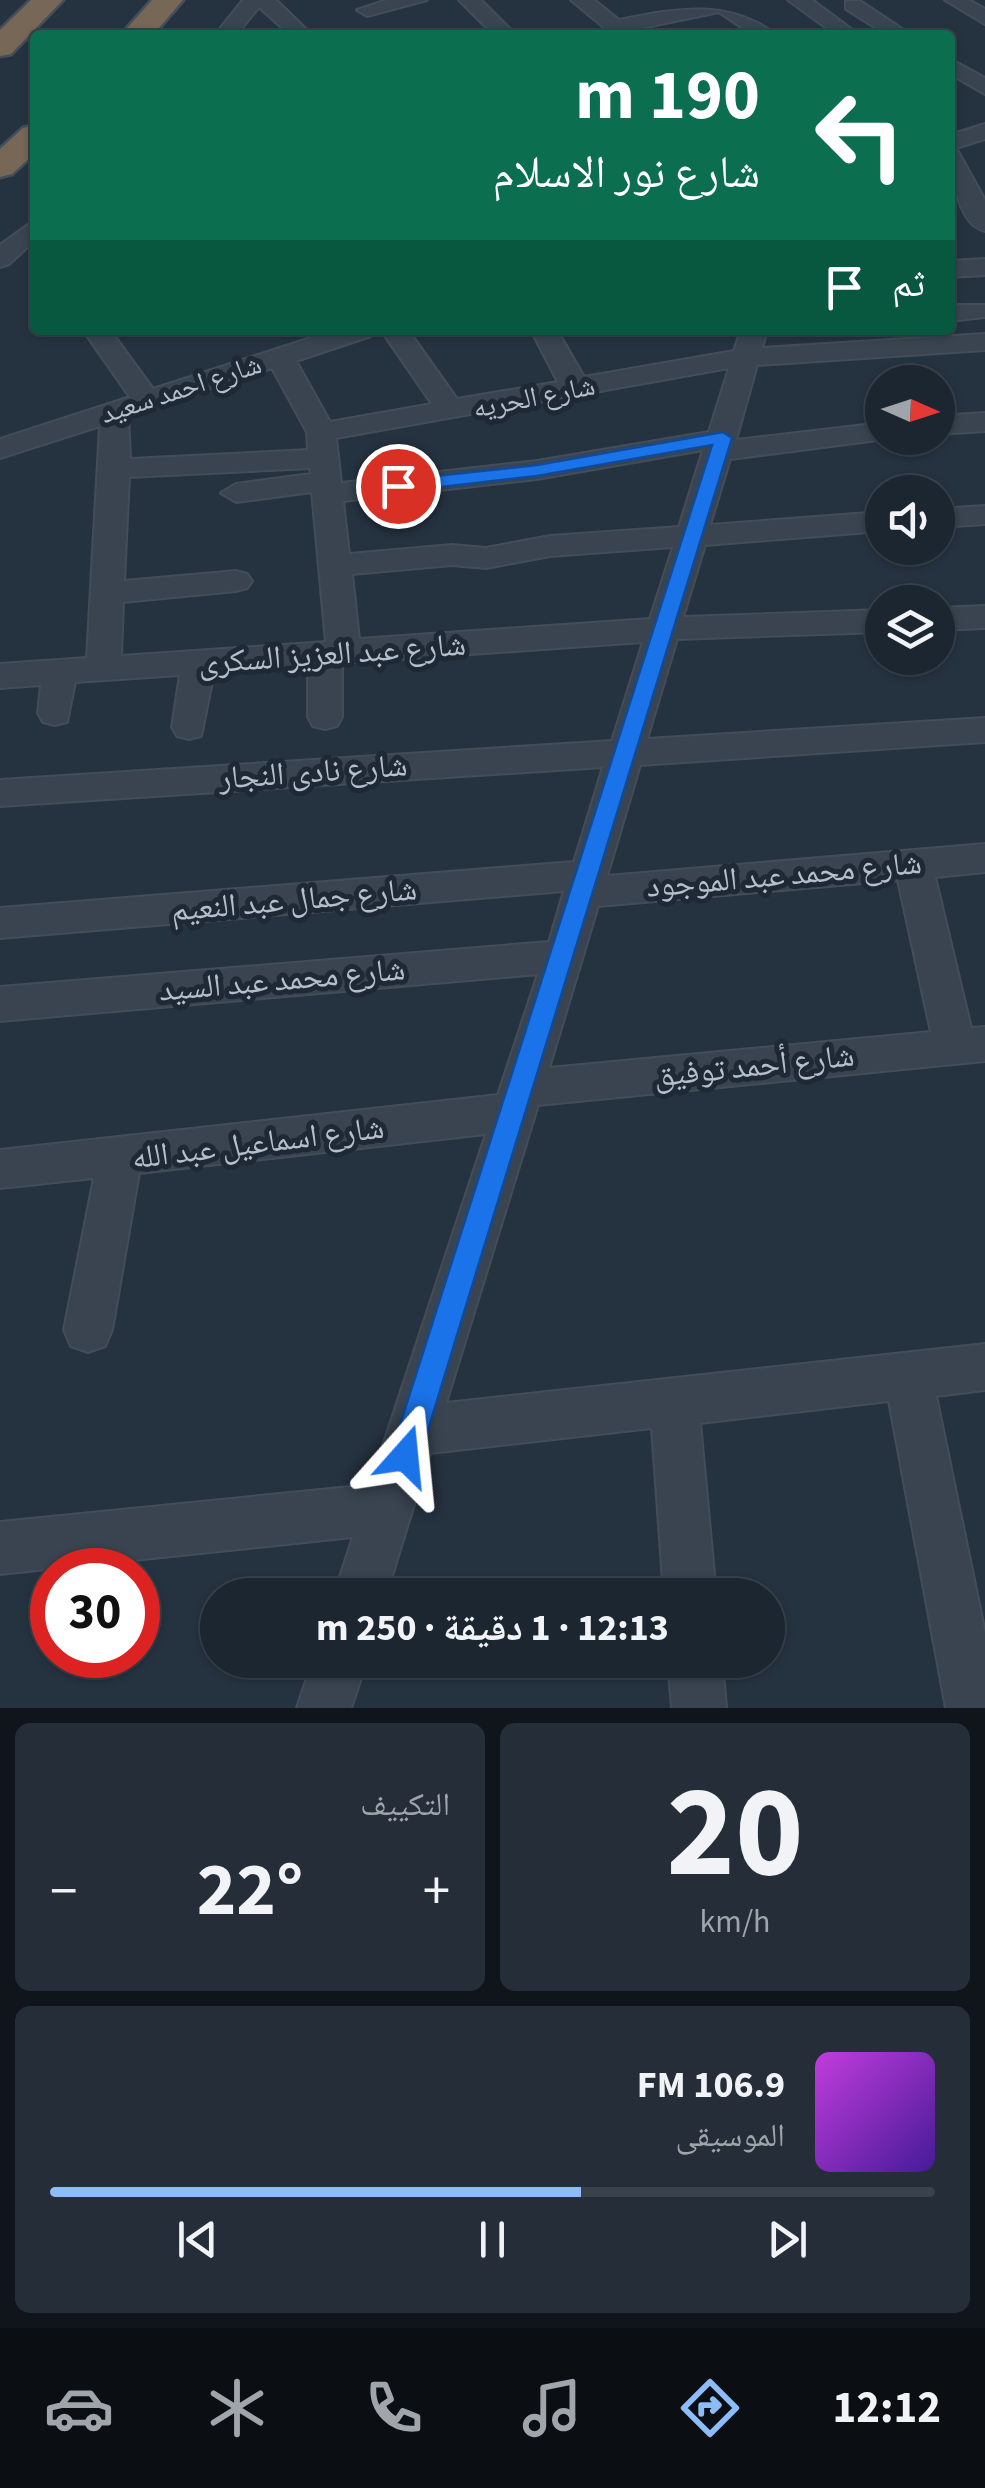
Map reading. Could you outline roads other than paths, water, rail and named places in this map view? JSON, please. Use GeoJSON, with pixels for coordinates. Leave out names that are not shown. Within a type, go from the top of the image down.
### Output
{"type":"FeatureCollection","features":[{"type":"Feature","properties":{"kind":"highway"},"geometry":{"type":"LineString","coordinates":[[0,47],[48,0]]}},
{"type":"Feature","properties":{"kind":"highway"},"geometry":{"type":"LineString","coordinates":[[141,30],[168,0]]}},
{"type":"Feature","properties":{"kind":"highway"},"geometry":{"type":"LineString","coordinates":[[0,167],[30,140]]}},
{"type":"Feature","properties":{"kind":"street"},"geometry":{"type":"LineString","coordinates":[[229,30],[254,0]]}},
{"type":"Feature","properties":{"kind":"street"},"geometry":{"type":"LineString","coordinates":[[264,0],[297,30]]}},
{"type":"Feature","properties":{"kind":"street"},"geometry":{"type":"LineString","coordinates":[[367,10],[417,0]]}},
{"type":"Feature","properties":{"kind":"street"},"geometry":{"type":"LineString","coordinates":[[469,0],[501,30]]}},
{"type":"Feature","properties":{"kind":"street"},"geometry":{"type":"LineString","coordinates":[[581,0],[619,30]]}},
{"type":"Feature","properties":{"kind":"street"},"geometry":{"type":"LineString","coordinates":[[798,0],[840,30]]}},
{"type":"Feature","properties":{"kind":"street"},"geometry":{"type":"LineString","coordinates":[[954,0],[985,18]]}},
{"type":"Feature","properties":{"kind":"street"},"geometry":{"type":"LineString","coordinates":[[623,30],[719,2],[760,30]]}},
{"type":"Feature","properties":{"kind":"street"},"geometry":{"type":"LineString","coordinates":[[845,30],[854,3],[894,30]]}},
{"type":"Feature","properties":{"kind":"street"},"geometry":{"type":"LineString","coordinates":[[955,68],[985,87]]}},
{"type":"Feature","properties":{"kind":"street"},"geometry":{"type":"LineString","coordinates":[[955,142],[985,131]]}},
{"type":"Feature","properties":{"kind":"street"},"geometry":{"type":"LineString","coordinates":[[955,149],[978,196],[985,224]]}},
{"type":"Feature","properties":{"kind":"street"},"geometry":{"type":"LineString","coordinates":[[0,259],[30,236]]}},
{"type":"Feature","properties":{"kind":"street"},"geometry":{"type":"LineString","coordinates":[[955,269],[985,267]]}},
{"type":"Feature","properties":{"kind":"street"},"geometry":{"type":"LineString","coordinates":[[955,313],[978,311]]}},
{"type":"Feature","properties":{"kind":"street"},"geometry":{"type":"LineString","coordinates":[[100,335],[147,400]]}},
{"type":"Feature","properties":{"kind":"street","name":"شارع احمد سعيد"},"geometry":{"type":"LineString","coordinates":[[0,449],[147,400],[282,346],[337,335]]}},
{"type":"Feature","properties":{"kind":"street"},"geometry":{"type":"LineString","coordinates":[[398,335],[452,412]]}},
{"type":"Feature","properties":{"kind":"street"},"geometry":{"type":"LineString","coordinates":[[547,335],[576,389]]}},
{"type":"Feature","properties":{"kind":"street","name":"شارع الحريه"},"geometry":{"type":"LineString","coordinates":[[325,466],[452,412],[576,389],[750,343],[985,342]]}},
{"type":"Feature","properties":{"kind":"street"},"geometry":{"type":"LineString","coordinates":[[365,1578],[519,1101],[750,343]]}},
{"type":"Feature","properties":{"kind":"street"},"geometry":{"type":"LineString","coordinates":[[282,346],[325,466],[338,564],[334,652],[325,716]]}},
{"type":"Feature","properties":{"kind":"street"},"geometry":{"type":"LineString","coordinates":[[103,670],[110,593],[114,412]]}},
{"type":"Feature","properties":{"kind":"street"},"geometry":{"type":"LineString","coordinates":[[955,425],[985,422]]}},
{"type":"Feature","properties":{"kind":"street"},"geometry":{"type":"LineString","coordinates":[[115,469],[325,466],[537,470],[721,444],[865,433]]}},
{"type":"Feature","properties":{"kind":"street"},"geometry":{"type":"LineString","coordinates":[[236,492],[325,466]]}},
{"type":"Feature","properties":{"kind":"street"},"geometry":{"type":"LineString","coordinates":[[955,517],[985,514]]}},
{"type":"Feature","properties":{"kind":"street"},"geometry":{"type":"LineString","coordinates":[[338,564],[452,555],[486,558],[550,546],[865,523]]}},
{"type":"Feature","properties":{"kind":"street"},"geometry":{"type":"LineString","coordinates":[[110,593],[236,581]]}},
{"type":"Feature","properties":{"kind":"street"},"geometry":{"type":"LineString","coordinates":[[955,618],[985,617]]}},
{"type":"Feature","properties":{"kind":"street","name":"شارع عبد العزيز السكرى"},"geometry":{"type":"LineString","coordinates":[[0,676],[509,644],[664,629],[865,622]]}},
{"type":"Feature","properties":{"kind":"street"},"geometry":{"type":"LineString","coordinates":[[189,726],[199,662]]}},
{"type":"Feature","properties":{"kind":"street"},"geometry":{"type":"LineString","coordinates":[[55,713],[59,672]]}},
{"type":"Feature","properties":{"kind":"street","name":"شارع نادى النجار"},"geometry":{"type":"LineString","coordinates":[[0,793],[985,730]]}},
{"type":"Feature","properties":{"kind":"street","name":"شارع محمد عبد الموجود"},"geometry":{"type":"LineString","coordinates":[[586,884],[985,858]]}},
{"type":"Feature","properties":{"kind":"street"},"geometry":{"type":"LineString","coordinates":[[913,864],[970,1045]]}},
{"type":"Feature","properties":{"kind":"street","name":"شارع جمال عبد النعيم"},"geometry":{"type":"LineString","coordinates":[[0,923],[586,884]]}},
{"type":"Feature","properties":{"kind":"street","name":"شارع محمد عبد السيد"},"geometry":{"type":"LineString","coordinates":[[0,1004],[564,956]]}},
{"type":"Feature","properties":{"kind":"street","name":"شارع أحمد توفيق"},"geometry":{"type":"LineString","coordinates":[[519,1101],[970,1045]]}},
{"type":"Feature","properties":{"kind":"street","name":"شارع اسماعيل عبد الله"},"geometry":{"type":"LineString","coordinates":[[0,1169],[120,1159],[519,1101]]}},
{"type":"Feature","properties":{"kind":"street"},"geometry":{"type":"LineString","coordinates":[[88,1330],[120,1159]]}},
{"type":"Feature","properties":{"kind":"street"},"geometry":{"type":"LineString","coordinates":[[413,1430],[985,1367]]}},
{"type":"Feature","properties":{"kind":"street"},"geometry":{"type":"LineString","coordinates":[[908,1375],[973,1708]]}},
{"type":"Feature","properties":{"kind":"street"},"geometry":{"type":"LineString","coordinates":[[674,1401],[689,1578]]}},
{"type":"Feature","properties":{"kind":"street"},"geometry":{"type":"LineString","coordinates":[[0,1548],[388,1508]]}},
{"type":"Feature","properties":{"kind":"street"},"geometry":{"type":"LineString","coordinates":[[324,1708],[334,1678]]}},
{"type":"Feature","properties":{"kind":"street"},"geometry":{"type":"LineString","coordinates":[[696,1678],[699,1708]]}}]}
